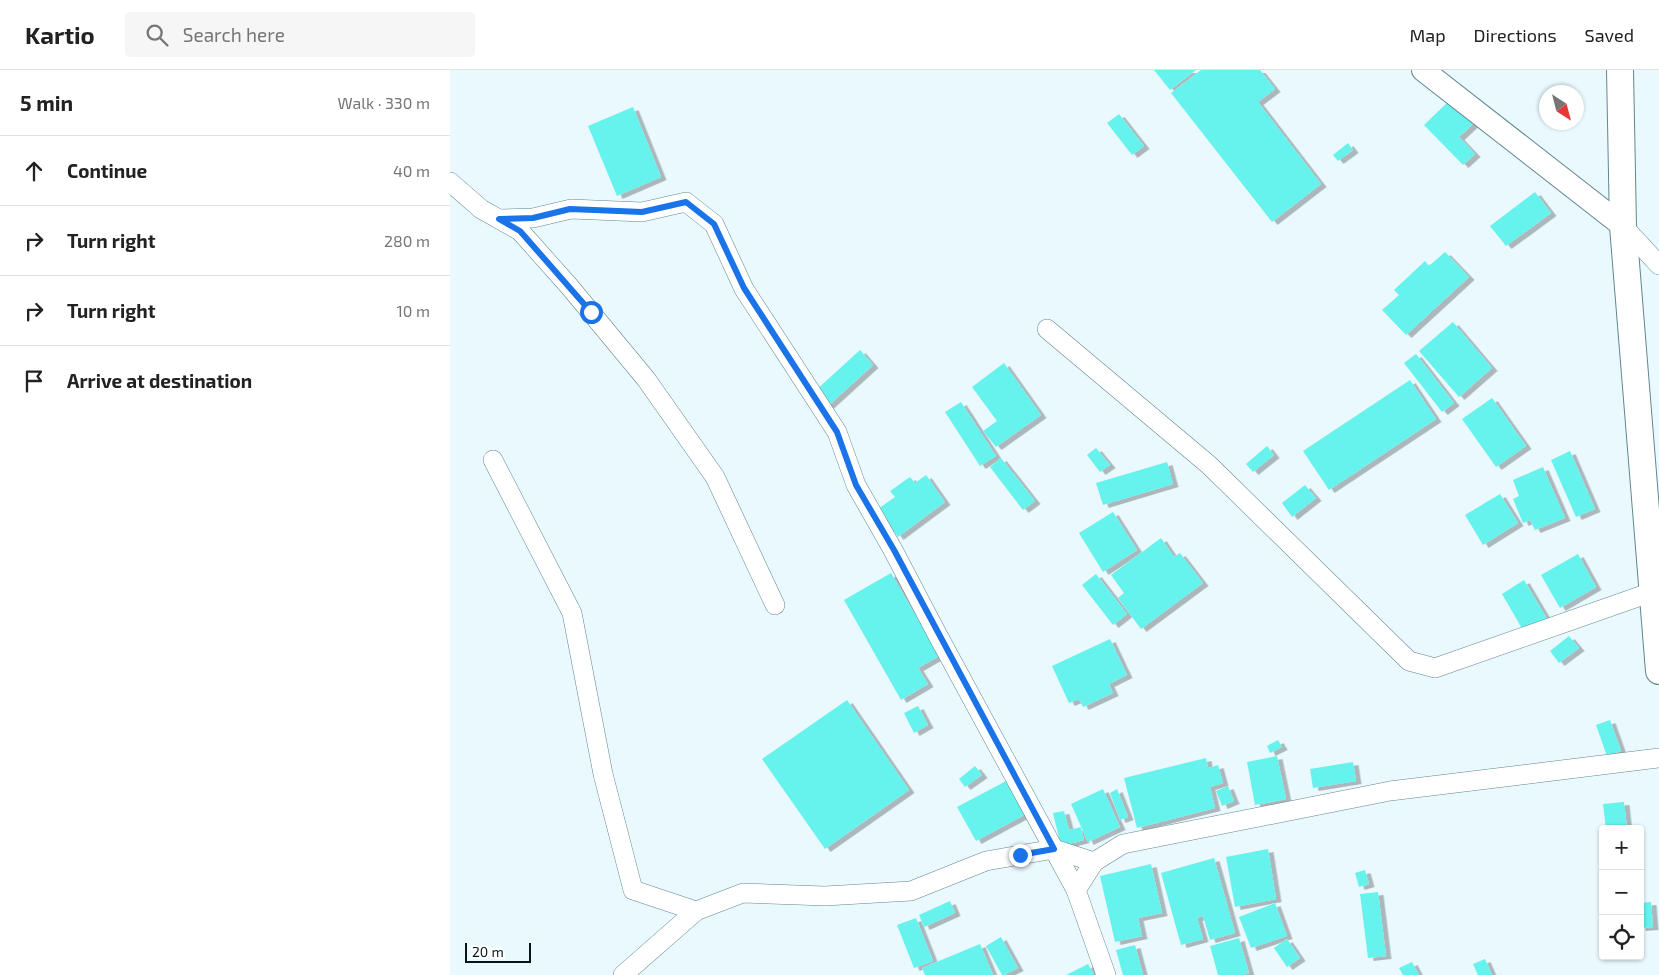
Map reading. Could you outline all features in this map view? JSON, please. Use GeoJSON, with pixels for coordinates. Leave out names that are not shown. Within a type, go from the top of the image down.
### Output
{"type":"FeatureCollection","features":[{"type":"Feature","properties":{"kind":"main road"},"geometry":{"type":"LineString","coordinates":[[1620,70],[1623,226],[1659,671]]}},
{"type":"Feature","properties":{"kind":"street"},"geometry":{"type":"LineString","coordinates":[[1423,70],[1623,226],[1659,265]]}},
{"type":"Feature","properties":{"kind":"street"},"geometry":{"type":"LineString","coordinates":[[450,182],[481,209],[520,231],[646,379],[715,477],[775,605]]}},
{"type":"Feature","properties":{"kind":"street"},"geometry":{"type":"LineString","coordinates":[[499,219],[533,218],[570,209],[642,212],[686,202],[714,224],[744,288],[837,432],[856,485],[894,550],[1076,890],[1106,975]]}},
{"type":"Feature","properties":{"kind":"street"},"geometry":{"type":"LineString","coordinates":[[1047,329],[1209,465],[1409,661],[1435,668],[1652,592]]}},
{"type":"Feature","properties":{"kind":"street"},"geometry":{"type":"LineString","coordinates":[[493,460],[572,613],[603,774],[633,890],[696,911]]}},
{"type":"Feature","properties":{"kind":"street"},"geometry":{"type":"LineString","coordinates":[[1076,890],[1094,862],[1123,844],[1390,791],[1659,758]]}},
{"type":"Feature","properties":{"kind":"street"},"geometry":{"type":"LineString","coordinates":[[623,975],[696,911],[743,893],[825,896],[911,891],[986,861],[1054,849],[1094,862]]}},
{"type":"Feature","properties":{"kind":"building"},"geometry":{"type":"Polygon","coordinates":[[[1154,70],[1196,70],[1170,90],[1154,70]]]}},
{"type":"Feature","properties":{"kind":"building"},"geometry":{"type":"Polygon","coordinates":[[[1201,70],[1260,70],[1275,89],[1258,102],[1321,184],[1272,222],[1171,93],[1201,70]]]}},
{"type":"Feature","properties":{"kind":"building"},"geometry":{"type":"Polygon","coordinates":[[[1450,100],[1473,124],[1459,137],[1475,154],[1463,165],[1424,125],[1450,100]]]}},
{"type":"Feature","properties":{"kind":"building"},"geometry":{"type":"Polygon","coordinates":[[[633,107],[661,177],[617,196],[588,126],[633,107]]]}},
{"type":"Feature","properties":{"kind":"building"},"geometry":{"type":"Polygon","coordinates":[[[1119,114],[1144,146],[1132,155],[1107,123],[1119,114]]]}},
{"type":"Feature","properties":{"kind":"building"},"geometry":{"type":"Polygon","coordinates":[[[1348,143],[1353,150],[1338,161],[1333,155],[1348,143]]]}},
{"type":"Feature","properties":{"kind":"building"},"geometry":{"type":"Polygon","coordinates":[[[1535,192],[1551,213],[1506,246],[1490,226],[1535,192]]]}},
{"type":"Feature","properties":{"kind":"building"},"geometry":{"type":"Polygon","coordinates":[[[1445,252],[1469,277],[1406,335],[1382,310],[1399,295],[1394,290],[1425,261],[1429,266],[1445,252]]]}},
{"type":"Feature","properties":{"kind":"building"},"geometry":{"type":"Polygon","coordinates":[[[1453,322],[1492,368],[1459,397],[1419,351],[1453,322]]]}},
{"type":"Feature","properties":{"kind":"building"},"geometry":{"type":"Polygon","coordinates":[[[860,350],[873,365],[828,406],[814,392],[860,350]]]}},
{"type":"Feature","properties":{"kind":"building"},"geometry":{"type":"Polygon","coordinates":[[[1416,354],[1454,403],[1442,412],[1404,363],[1416,354]]]}},
{"type":"Feature","properties":{"kind":"building"},"geometry":{"type":"Polygon","coordinates":[[[1004,363],[1041,415],[996,447],[983,431],[997,421],[972,387],[1004,363]]]}},
{"type":"Feature","properties":{"kind":"building"},"geometry":{"type":"Polygon","coordinates":[[[1410,380],[1436,419],[1329,490],[1303,451],[1410,380]]]}},
{"type":"Feature","properties":{"kind":"building"},"geometry":{"type":"Polygon","coordinates":[[[1492,398],[1526,446],[1496,467],[1462,419],[1492,398]]]}},
{"type":"Feature","properties":{"kind":"building"},"geometry":{"type":"Polygon","coordinates":[[[961,402],[996,456],[980,466],[945,412],[961,402]]]}},
{"type":"Feature","properties":{"kind":"building"},"geometry":{"type":"Polygon","coordinates":[[[1267,446],[1274,455],[1253,472],[1246,464],[1267,446]]]}},
{"type":"Feature","properties":{"kind":"building"},"geometry":{"type":"Polygon","coordinates":[[[1096,448],[1110,465],[1100,472],[1087,455],[1096,448]]]}},
{"type":"Feature","properties":{"kind":"building"},"geometry":{"type":"Polygon","coordinates":[[[1570,451],[1595,509],[1576,517],[1551,460],[1570,451]]]}},
{"type":"Feature","properties":{"kind":"building"},"geometry":{"type":"Polygon","coordinates":[[[1001,458],[1035,501],[1023,510],[990,467],[1001,458]]]}},
{"type":"Feature","properties":{"kind":"building"},"geometry":{"type":"Polygon","coordinates":[[[1167,462],[1173,484],[1103,505],[1096,483],[1167,462]]]}},
{"type":"Feature","properties":{"kind":"building"},"geometry":{"type":"Polygon","coordinates":[[[1543,467],[1565,518],[1535,530],[1530,520],[1523,523],[1513,499],[1519,496],[1513,480],[1543,467]]]}},
{"type":"Feature","properties":{"kind":"building"},"geometry":{"type":"Polygon","coordinates":[[[926,475],[945,502],[898,537],[878,509],[895,497],[890,491],[910,477],[915,483],[926,475]]]}},
{"type":"Feature","properties":{"kind":"building"},"geometry":{"type":"Polygon","coordinates":[[[1305,485],[1316,498],[1292,517],[1282,503],[1305,485]]]}},
{"type":"Feature","properties":{"kind":"building"},"geometry":{"type":"Polygon","coordinates":[[[1500,494],[1518,523],[1483,545],[1465,515],[1500,494]]]}},
{"type":"Feature","properties":{"kind":"building"},"geometry":{"type":"Polygon","coordinates":[[[1113,512],[1137,550],[1103,572],[1079,533],[1113,512]]]}},
{"type":"Feature","properties":{"kind":"building"},"geometry":{"type":"Polygon","coordinates":[[[1161,538],[1174,557],[1180,553],[1203,583],[1141,629],[1118,598],[1124,593],[1111,575],[1161,538]]]}},
{"type":"Feature","properties":{"kind":"building"},"geometry":{"type":"Polygon","coordinates":[[[1578,554],[1596,587],[1560,608],[1541,575],[1578,554]]]}},
{"type":"Feature","properties":{"kind":"building"},"geometry":{"type":"Polygon","coordinates":[[[891,573],[939,656],[918,668],[928,684],[901,700],[844,600],[891,573]]]}},
{"type":"Feature","properties":{"kind":"building"},"geometry":{"type":"Polygon","coordinates":[[[1096,574],[1127,614],[1113,625],[1082,585],[1096,574]]]}},
{"type":"Feature","properties":{"kind":"building"},"geometry":{"type":"Polygon","coordinates":[[[1524,580],[1547,619],[1524,632],[1502,594],[1524,580]]]}},
{"type":"Feature","properties":{"kind":"building"},"geometry":{"type":"Polygon","coordinates":[[[1569,636],[1579,648],[1559,663],[1550,651],[1569,636]]]}},
{"type":"Feature","properties":{"kind":"building"},"geometry":{"type":"Polygon","coordinates":[[[1110,639],[1127,675],[1109,684],[1113,693],[1083,707],[1079,699],[1069,703],[1052,666],[1110,639]]]}},
{"type":"Feature","properties":{"kind":"building"},"geometry":{"type":"Polygon","coordinates":[[[847,700],[909,790],[825,849],[762,759],[847,700]]]}},
{"type":"Feature","properties":{"kind":"building"},"geometry":{"type":"Polygon","coordinates":[[[918,706],[928,725],[914,733],[904,713],[918,706]]]}},
{"type":"Feature","properties":{"kind":"building"},"geometry":{"type":"Polygon","coordinates":[[[1610,720],[1621,751],[1607,756],[1596,725],[1610,720]]]}},
{"type":"Feature","properties":{"kind":"building"},"geometry":{"type":"Polygon","coordinates":[[[1278,740],[1282,747],[1270,753],[1267,746],[1278,740]]]}},
{"type":"Feature","properties":{"kind":"building"},"geometry":{"type":"Polygon","coordinates":[[[1277,756],[1286,799],[1255,805],[1247,762],[1277,756]]]}},
{"type":"Feature","properties":{"kind":"building"},"geometry":{"type":"Polygon","coordinates":[[[1206,758],[1208,768],[1218,765],[1223,783],[1210,787],[1215,808],[1137,828],[1124,778],[1206,758]]]}},
{"type":"Feature","properties":{"kind":"building"},"geometry":{"type":"Polygon","coordinates":[[[1353,762],[1356,781],[1313,788],[1310,769],[1353,762]]]}},
{"type":"Feature","properties":{"kind":"building"},"geometry":{"type":"Polygon","coordinates":[[[975,766],[982,775],[965,787],[959,779],[975,766]]]}},
{"type":"Feature","properties":{"kind":"building"},"geometry":{"type":"Polygon","coordinates":[[[1008,780],[1026,814],[976,841],[957,807],[1008,780]]]}},
{"type":"Feature","properties":{"kind":"building"},"geometry":{"type":"Polygon","coordinates":[[[1228,786],[1234,801],[1222,806],[1216,791],[1228,786]]]}},
{"type":"Feature","properties":{"kind":"building"},"geometry":{"type":"Polygon","coordinates":[[[1103,789],[1120,827],[1088,842],[1071,804],[1103,789]]]}},
{"type":"Feature","properties":{"kind":"building"},"geometry":{"type":"Polygon","coordinates":[[[1117,789],[1128,817],[1120,820],[1110,793],[1117,789]]]}},
{"type":"Feature","properties":{"kind":"building"},"geometry":{"type":"Polygon","coordinates":[[[1624,802],[1627,825],[1606,825],[1603,804],[1624,802]]]}},
{"type":"Feature","properties":{"kind":"building"},"geometry":{"type":"Polygon","coordinates":[[[1064,811],[1069,830],[1081,827],[1084,840],[1061,846],[1053,813],[1064,811]]]}},
{"type":"Feature","properties":{"kind":"building"},"geometry":{"type":"Polygon","coordinates":[[[1268,849],[1276,899],[1235,907],[1226,857],[1268,849]]]}},
{"type":"Feature","properties":{"kind":"building"},"geometry":{"type":"Polygon","coordinates":[[[1214,858],[1235,933],[1210,940],[1203,916],[1197,918],[1203,939],[1181,945],[1161,873],[1214,858]]]}},
{"type":"Feature","properties":{"kind":"building"},"geometry":{"type":"Polygon","coordinates":[[[1151,864],[1162,913],[1138,918],[1142,936],[1115,942],[1100,876],[1151,864]]]}},
{"type":"Feature","properties":{"kind":"building"},"geometry":{"type":"Polygon","coordinates":[[[1365,870],[1369,884],[1359,887],[1355,873],[1365,870]]]}},
{"type":"Feature","properties":{"kind":"building"},"geometry":{"type":"Polygon","coordinates":[[[1378,892],[1386,956],[1368,958],[1360,894],[1378,892]]]}},
{"type":"Feature","properties":{"kind":"building"},"geometry":{"type":"Polygon","coordinates":[[[950,901],[955,913],[924,927],[919,915],[950,901]]]}},
{"type":"Feature","properties":{"kind":"building"},"geometry":{"type":"Polygon","coordinates":[[[1651,902],[1653,927],[1644,928],[1644,903],[1651,902]]]}},
{"type":"Feature","properties":{"kind":"building"},"geometry":{"type":"Polygon","coordinates":[[[1275,903],[1287,936],[1251,948],[1239,917],[1275,903]]]}},
{"type":"Feature","properties":{"kind":"building"},"geometry":{"type":"Polygon","coordinates":[[[916,918],[933,961],[914,968],[897,925],[916,918]]]}},
{"type":"Feature","properties":{"kind":"building"},"geometry":{"type":"Polygon","coordinates":[[[1001,937],[1018,968],[1004,975],[1002,975],[986,946],[1001,937]]]}},
{"type":"Feature","properties":{"kind":"building"},"geometry":{"type":"Polygon","coordinates":[[[1239,938],[1249,973],[1242,975],[1218,975],[1210,946],[1239,938]]]}},
{"type":"Feature","properties":{"kind":"building"},"geometry":{"type":"Polygon","coordinates":[[[1287,939],[1300,958],[1287,967],[1274,948],[1287,939]]]}},
{"type":"Feature","properties":{"kind":"building"},"geometry":{"type":"Polygon","coordinates":[[[980,944],[993,975],[925,975],[922,968],[980,944]]]}},
{"type":"Feature","properties":{"kind":"building"},"geometry":{"type":"Polygon","coordinates":[[[1135,945],[1143,975],[1123,975],[1116,950],[1135,945]]]}},
{"type":"Feature","properties":{"kind":"building"},"geometry":{"type":"Polygon","coordinates":[[[1485,959],[1492,975],[1478,975],[1473,964],[1485,959]]]}},
{"type":"Feature","properties":{"kind":"building"},"geometry":{"type":"Polygon","coordinates":[[[1412,962],[1419,975],[1403,975],[1399,968],[1412,962]]]}},
{"type":"Feature","properties":{"kind":"building"},"geometry":{"type":"Polygon","coordinates":[[[1088,964],[1094,975],[1066,975],[1088,964]]]}},
{"type":"Feature","properties":{"kind":"route"},"geometry":{"type":"LineString","coordinates":[[591,312],[520,231],[499,219],[533,218],[570,209],[642,212],[686,202],[714,224],[744,288],[837,432],[856,485],[894,550],[936,632],[1054,849],[1020,855]]}}]}
